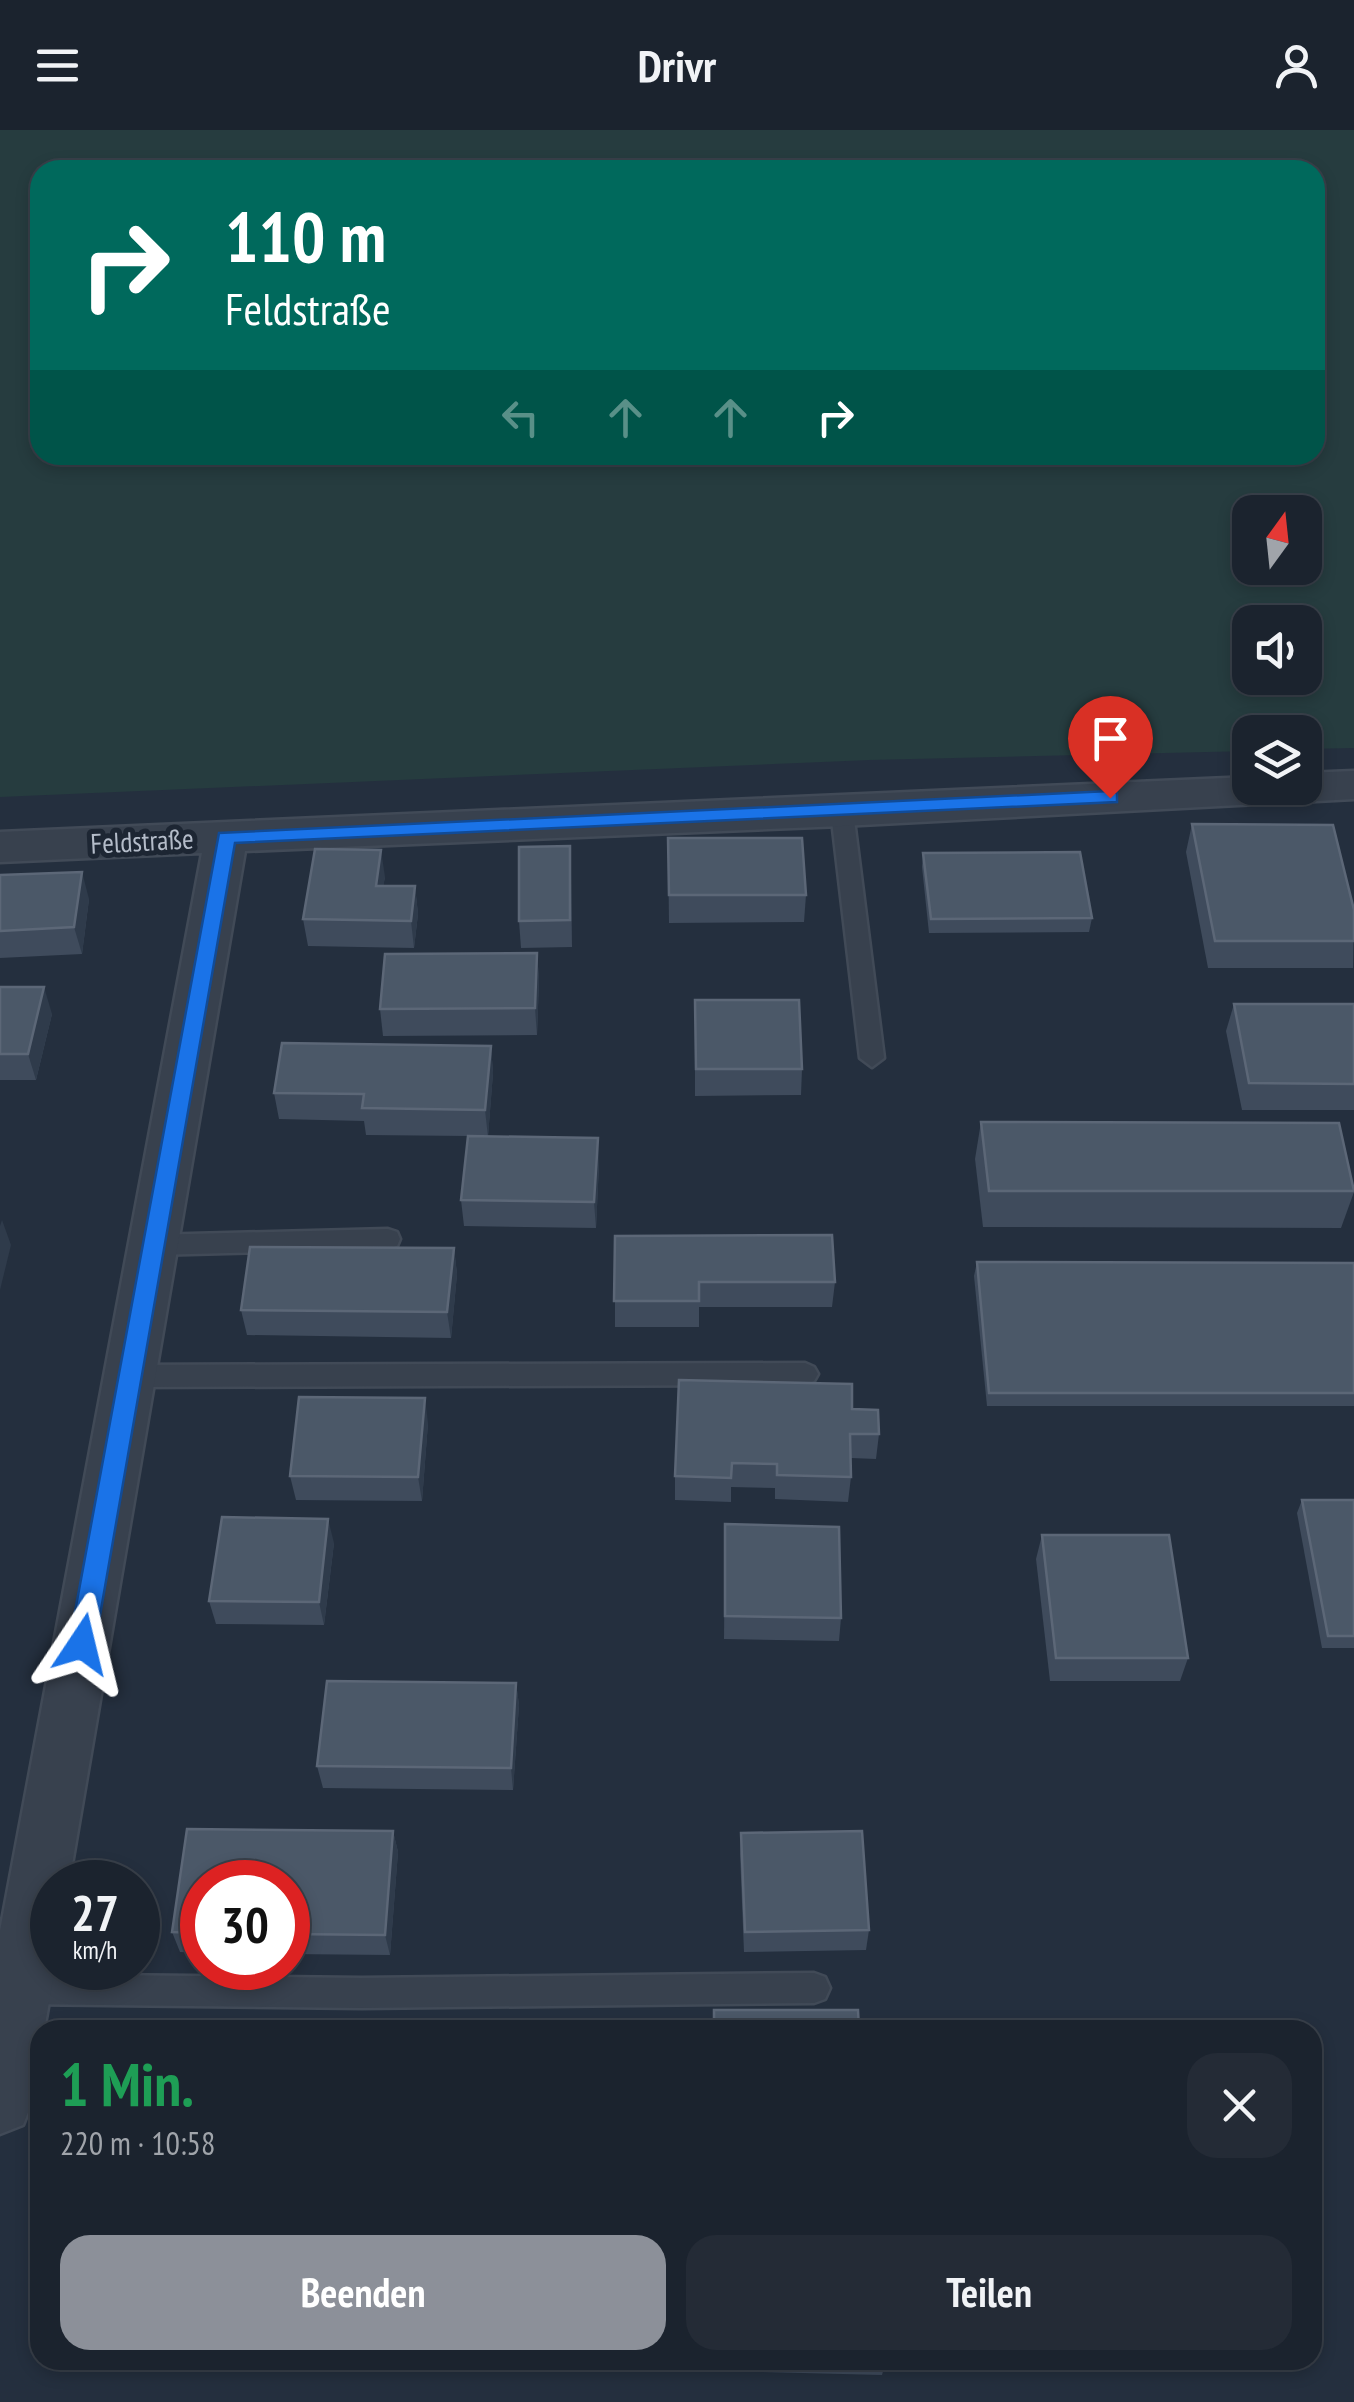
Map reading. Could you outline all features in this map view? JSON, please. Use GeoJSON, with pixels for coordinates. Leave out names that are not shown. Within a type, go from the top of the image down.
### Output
{"type":"FeatureCollection","features":[{"type":"Feature","properties":{"kind":"street","name":"Feldstraße"},"geometry":{"type":"LineString","coordinates":[[1322,786],[1354,785]]}},
{"type":"Feature","properties":{"kind":"street","name":"Feldstraße"},"geometry":{"type":"LineString","coordinates":[[0,848],[842,812],[1232,791]]}},
{"type":"Feature","properties":{"kind":"street"},"geometry":{"type":"LineString","coordinates":[[0,2102],[226,837]]}},
{"type":"Feature","properties":{"kind":"lane"},"geometry":{"type":"LineString","coordinates":[[842,812],[872,1058]]}},
{"type":"Feature","properties":{"kind":"lane"},"geometry":{"type":"LineString","coordinates":[[153,1244],[388,1239]]}},
{"type":"Feature","properties":{"kind":"lane"},"geometry":{"type":"LineString","coordinates":[[130,1376],[804,1374]]}},
{"type":"Feature","properties":{"kind":"lane"},"geometry":{"type":"LineString","coordinates":[[20,1988],[362,1993],[814,1988]]}},
{"type":"Feature","properties":{"kind":"green space"},"geometry":{"type":"Polygon","coordinates":[[[0,130],[1354,130],[1354,748],[1322,749],[1322,715],[1232,715],[1232,751],[869,760],[0,797],[0,130]]]}},
{"type":"Feature","properties":{"kind":"building"},"geometry":{"type":"Polygon","coordinates":[[[1192,824],[1333,825],[1354,910],[1354,941],[1215,941],[1192,824]]]}},
{"type":"Feature","properties":{"kind":"building"},"geometry":{"type":"Polygon","coordinates":[[[668,838],[802,838],[806,895],[669,895],[668,838]]]}},
{"type":"Feature","properties":{"kind":"building"},"geometry":{"type":"Polygon","coordinates":[[[570,846],[570,920],[519,921],[519,847],[570,846]]]}},
{"type":"Feature","properties":{"kind":"building"},"geometry":{"type":"Polygon","coordinates":[[[315,849],[381,850],[376,886],[415,886],[411,921],[303,919],[315,849]]]}},
{"type":"Feature","properties":{"kind":"building"},"geometry":{"type":"Polygon","coordinates":[[[1080,852],[1092,918],[931,919],[923,853],[1080,852]]]}},
{"type":"Feature","properties":{"kind":"building"},"geometry":{"type":"Polygon","coordinates":[[[82,872],[74,927],[0,931],[0,875],[82,872]]]}},
{"type":"Feature","properties":{"kind":"building"},"geometry":{"type":"Polygon","coordinates":[[[537,953],[535,1008],[380,1009],[385,954],[537,953]]]}},
{"type":"Feature","properties":{"kind":"building"},"geometry":{"type":"Polygon","coordinates":[[[0,987],[44,987],[28,1054],[0,1054],[0,987]]]}},
{"type":"Feature","properties":{"kind":"building"},"geometry":{"type":"Polygon","coordinates":[[[695,1000],[799,1000],[802,1069],[696,1069],[695,1000]]]}},
{"type":"Feature","properties":{"kind":"building"},"geometry":{"type":"Polygon","coordinates":[[[1234,1004],[1354,1004],[1354,1084],[1249,1083],[1234,1004]]]}},
{"type":"Feature","properties":{"kind":"building"},"geometry":{"type":"Polygon","coordinates":[[[282,1043],[491,1046],[485,1110],[362,1108],[364,1094],[274,1093],[282,1043]]]}},
{"type":"Feature","properties":{"kind":"building"},"geometry":{"type":"Polygon","coordinates":[[[981,1122],[1339,1123],[1354,1191],[989,1191],[981,1122]]]}},
{"type":"Feature","properties":{"kind":"building"},"geometry":{"type":"Polygon","coordinates":[[[468,1136],[598,1138],[594,1202],[461,1200],[468,1136]]]}},
{"type":"Feature","properties":{"kind":"building"},"geometry":{"type":"Polygon","coordinates":[[[832,1235],[835,1282],[699,1282],[699,1301],[614,1301],[615,1236],[832,1235]]]}},
{"type":"Feature","properties":{"kind":"building"},"geometry":{"type":"Polygon","coordinates":[[[250,1247],[454,1248],[447,1312],[241,1310],[250,1247]]]}},
{"type":"Feature","properties":{"kind":"building"},"geometry":{"type":"Polygon","coordinates":[[[977,1262],[1354,1263],[1354,1393],[989,1393],[977,1262]]]}},
{"type":"Feature","properties":{"kind":"building"},"geometry":{"type":"Polygon","coordinates":[[[679,1380],[852,1384],[852,1409],[878,1410],[879,1434],[850,1434],[851,1477],[777,1475],[777,1464],[732,1463],[731,1478],[675,1476],[679,1380]]]}},
{"type":"Feature","properties":{"kind":"building"},"geometry":{"type":"Polygon","coordinates":[[[299,1397],[425,1398],[418,1477],[290,1476],[299,1397]]]}},
{"type":"Feature","properties":{"kind":"building"},"geometry":{"type":"Polygon","coordinates":[[[1302,1500],[1354,1500],[1354,1636],[1328,1636],[1302,1500]]]}},
{"type":"Feature","properties":{"kind":"building"},"geometry":{"type":"Polygon","coordinates":[[[222,1517],[328,1519],[319,1602],[209,1601],[222,1517]]]}},
{"type":"Feature","properties":{"kind":"building"},"geometry":{"type":"Polygon","coordinates":[[[725,1524],[839,1527],[841,1618],[725,1616],[725,1524]]]}},
{"type":"Feature","properties":{"kind":"building"},"geometry":{"type":"Polygon","coordinates":[[[1042,1535],[1169,1535],[1188,1658],[1056,1658],[1042,1535]]]}},
{"type":"Feature","properties":{"kind":"building"},"geometry":{"type":"Polygon","coordinates":[[[327,1681],[516,1683],[511,1768],[317,1766],[327,1681]]]}},
{"type":"Feature","properties":{"kind":"building"},"geometry":{"type":"Polygon","coordinates":[[[187,1829],[393,1831],[385,1935],[310,1934],[310,1860],[182,1860],[187,1829]]]}},
{"type":"Feature","properties":{"kind":"building"},"geometry":{"type":"Polygon","coordinates":[[[862,1831],[869,1930],[745,1932],[741,1833],[862,1831]]]}},
{"type":"Feature","properties":{"kind":"building"},"geometry":{"type":"Polygon","coordinates":[[[180,1877],[180,1932],[172,1932],[180,1877]]]}},
{"type":"Feature","properties":{"kind":"building"},"geometry":{"type":"Polygon","coordinates":[[[714,2010],[858,2010],[858,2020],[714,2020],[714,2010]]]}},
{"type":"Feature","properties":{"kind":"route"},"geometry":{"type":"LineString","coordinates":[[82,1644],[226,837],[1110,798]]}}]}
